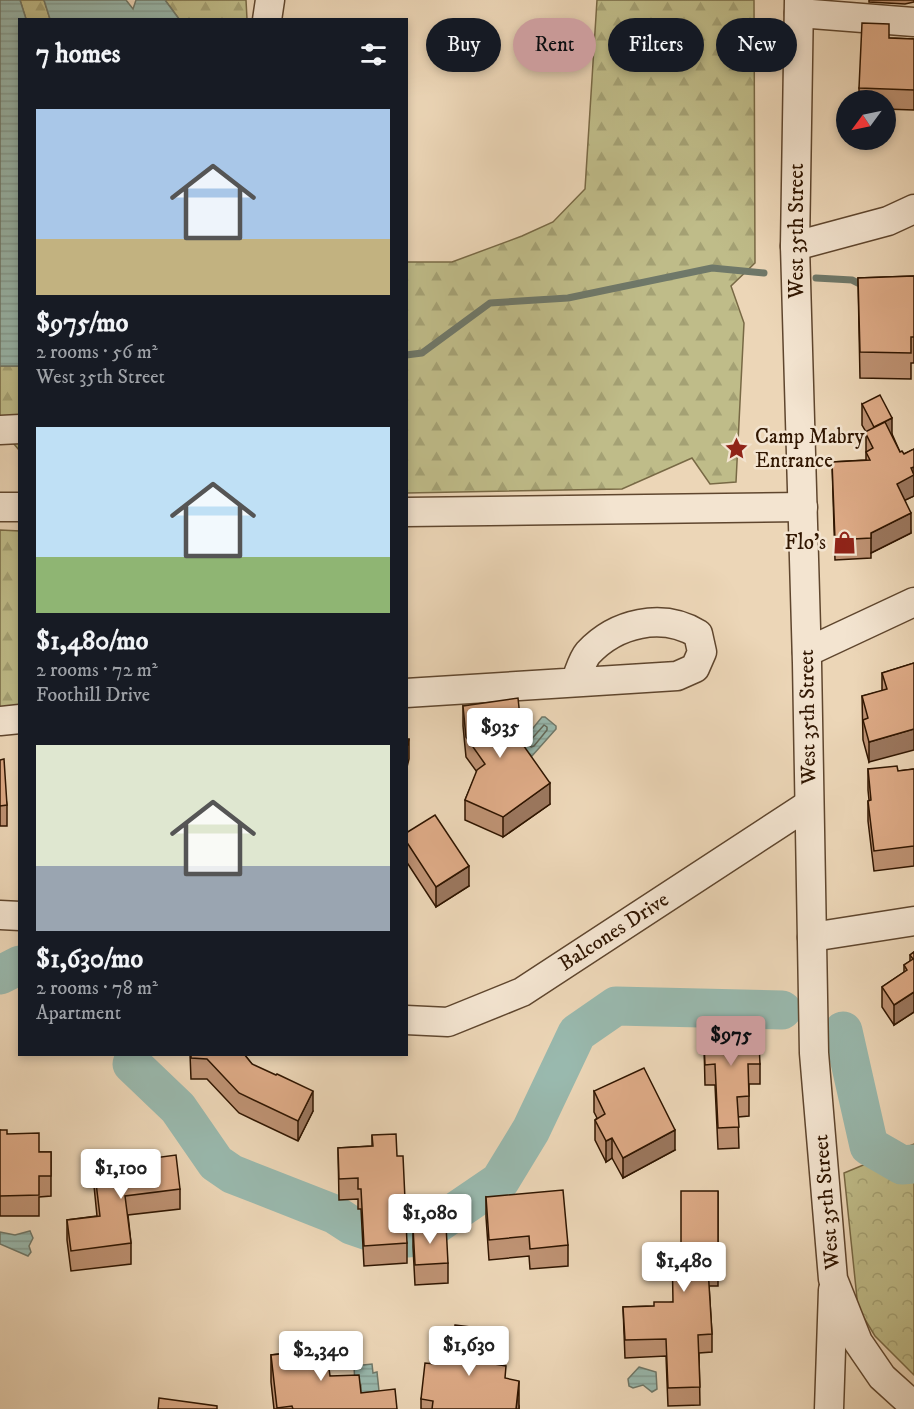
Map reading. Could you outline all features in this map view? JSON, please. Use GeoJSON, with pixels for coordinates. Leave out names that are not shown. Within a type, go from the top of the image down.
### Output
{"type":"FeatureCollection","features":[{"type":"Feature","properties":{"kind":"street"},"geometry":{"type":"LineString","coordinates":[[267,18],[270,0]]}},
{"type":"Feature","properties":{"kind":"street"},"geometry":{"type":"LineString","coordinates":[[799,7],[914,22]]}},
{"type":"Feature","properties":{"kind":"street","name":"West 35th Street"},"geometry":{"type":"LineString","coordinates":[[799,7],[795,246],[807,652],[814,1053],[833,1279],[858,1342],[882,1377],[914,1406]]}},
{"type":"Feature","properties":{"kind":"street"},"geometry":{"type":"LineString","coordinates":[[795,246],[888,221],[914,209]]}},
{"type":"Feature","properties":{"kind":"street"},"geometry":{"type":"LineString","coordinates":[[0,430],[18,429]]}},
{"type":"Feature","properties":{"kind":"street"},"geometry":{"type":"LineString","coordinates":[[0,507],[18,507]]}},
{"type":"Feature","properties":{"kind":"street"},"geometry":{"type":"LineString","coordinates":[[408,512],[803,507]]}},
{"type":"Feature","properties":{"kind":"street"},"geometry":{"type":"LineString","coordinates":[[807,652],[914,602]]}},
{"type":"Feature","properties":{"kind":"street"},"geometry":{"type":"LineString","coordinates":[[408,693],[575,682]]}},
{"type":"Feature","properties":{"kind":"street"},"geometry":{"type":"LineString","coordinates":[[0,721],[18,719]]}},
{"type":"Feature","properties":{"kind":"street","name":"Balcones Drive"},"geometry":{"type":"LineString","coordinates":[[408,1020],[448,1022],[522,992],[808,805]]}},
{"type":"Feature","properties":{"kind":"street"},"geometry":{"type":"LineString","coordinates":[[0,915],[18,916]]}},
{"type":"Feature","properties":{"kind":"street"},"geometry":{"type":"LineString","coordinates":[[812,937],[914,921]]}},
{"type":"Feature","properties":{"kind":"street"},"geometry":{"type":"LineString","coordinates":[[829,1409],[833,1279]]}},
{"type":"Feature","properties":{"kind":"green space"},"geometry":{"type":"Polygon","coordinates":[[[20,0],[44,0],[50,18],[26,18],[20,0]]]}},
{"type":"Feature","properties":{"kind":"green space"},"geometry":{"type":"Polygon","coordinates":[[[165,0],[246,0],[247,18],[178,18],[165,0]]]}},
{"type":"Feature","properties":{"kind":"green space"},"geometry":{"type":"Polygon","coordinates":[[[597,0],[754,0],[754,18],[716,18],[716,72],[754,72],[755,263],[731,286],[744,323],[736,482],[710,484],[692,458],[622,489],[408,493],[408,262],[452,262],[553,222],[585,189],[592,72],[596,72],[597,0]]]}},
{"type":"Feature","properties":{"kind":"green space"},"geometry":{"type":"Polygon","coordinates":[[[0,366],[18,366],[18,449],[8,437],[0,437],[0,366]]]}},
{"type":"Feature","properties":{"kind":"green space"},"geometry":{"type":"Polygon","coordinates":[[[0,530],[18,531],[18,712],[0,714],[0,530]]]}},
{"type":"Feature","properties":{"kind":"green space"},"geometry":{"type":"Polygon","coordinates":[[[914,1144],[914,1375],[875,1336],[858,1308],[844,1173],[914,1144]]]}},
{"type":"Feature","properties":{"kind":"water"},"geometry":{"type":"Polygon","coordinates":[[[0,0],[20,0],[26,18],[18,18],[18,366],[0,366],[0,0]]]}},
{"type":"Feature","properties":{"kind":"water"},"geometry":{"type":"Polygon","coordinates":[[[44,0],[126,0],[133,9],[136,0],[165,0],[178,18],[50,18],[44,0]]]}},
{"type":"Feature","properties":{"kind":"water"},"geometry":{"type":"Polygon","coordinates":[[[542,717],[556,726],[556,729],[532,756],[520,744],[542,717]]]}},
{"type":"Feature","properties":{"kind":"water"},"geometry":{"type":"Polygon","coordinates":[[[30,1231],[33,1238],[29,1246],[31,1252],[28,1256],[0,1244],[0,1232],[15,1235],[30,1231]]]}},
{"type":"Feature","properties":{"kind":"water"},"geometry":{"type":"Polygon","coordinates":[[[372,1364],[373,1373],[377,1372],[379,1391],[361,1393],[361,1385],[355,1385],[354,1366],[372,1364]]]}},
{"type":"Feature","properties":{"kind":"water"},"geometry":{"type":"Polygon","coordinates":[[[639,1367],[656,1372],[657,1389],[652,1392],[643,1385],[633,1388],[629,1386],[628,1379],[639,1367]]]}},
{"type":"Feature","properties":{"kind":"building"},"geometry":{"type":"Polygon","coordinates":[[[862,23],[889,24],[889,38],[914,39],[914,90],[859,88],[862,23]]]}},
{"type":"Feature","properties":{"kind":"building"},"geometry":{"type":"Polygon","coordinates":[[[914,276],[914,337],[911,337],[911,353],[860,352],[858,278],[914,276]]]}},
{"type":"Feature","properties":{"kind":"building"},"geometry":{"type":"Polygon","coordinates":[[[880,395],[892,418],[874,427],[862,404],[880,395]]]}},
{"type":"Feature","properties":{"kind":"building"},"geometry":{"type":"Polygon","coordinates":[[[885,422],[900,452],[904,454],[914,449],[914,467],[911,468],[914,475],[897,484],[911,513],[871,533],[871,538],[835,540],[832,462],[870,460],[866,452],[873,448],[865,432],[885,422]]]}},
{"type":"Feature","properties":{"kind":"building"},"geometry":{"type":"Polygon","coordinates":[[[914,663],[914,729],[869,742],[863,720],[868,718],[862,696],[887,689],[882,673],[914,663]]]}},
{"type":"Feature","properties":{"kind":"building"},"geometry":{"type":"Polygon","coordinates":[[[518,698],[520,717],[509,725],[550,783],[503,817],[465,800],[477,770],[485,764],[466,737],[463,706],[518,698]]]}},
{"type":"Feature","properties":{"kind":"building"},"geometry":{"type":"Polygon","coordinates":[[[4,759],[7,805],[0,806],[0,760],[4,759]]]}},
{"type":"Feature","properties":{"kind":"building"},"geometry":{"type":"Polygon","coordinates":[[[897,766],[898,771],[914,769],[914,846],[874,851],[868,801],[871,800],[868,769],[897,766]]]}},
{"type":"Feature","properties":{"kind":"building"},"geometry":{"type":"Polygon","coordinates":[[[435,815],[469,866],[436,887],[408,844],[408,832],[435,815]]]}},
{"type":"Feature","properties":{"kind":"building"},"geometry":{"type":"Polygon","coordinates":[[[914,952],[914,992],[894,1005],[882,987],[907,970],[904,965],[913,959],[910,955],[914,952]]]}},
{"type":"Feature","properties":{"kind":"building"},"geometry":{"type":"Polygon","coordinates":[[[746,1017],[748,1043],[759,1043],[760,1064],[748,1064],[749,1096],[737,1097],[739,1127],[718,1128],[715,1064],[705,1065],[704,1044],[717,1044],[716,1018],[746,1017]]]}},
{"type":"Feature","properties":{"kind":"building"},"geometry":{"type":"Polygon","coordinates":[[[191,1056],[246,1056],[252,1064],[313,1091],[298,1121],[239,1093],[207,1059],[191,1058],[191,1056]]]}},
{"type":"Feature","properties":{"kind":"building"},"geometry":{"type":"Polygon","coordinates":[[[644,1068],[675,1130],[623,1158],[612,1138],[606,1141],[595,1120],[605,1114],[594,1091],[644,1068]]]}},
{"type":"Feature","properties":{"kind":"building"},"geometry":{"type":"Polygon","coordinates":[[[0,1130],[7,1130],[7,1134],[39,1133],[39,1152],[51,1152],[51,1176],[39,1176],[39,1195],[0,1196],[0,1130]]]}},
{"type":"Feature","properties":{"kind":"building"},"geometry":{"type":"Polygon","coordinates":[[[396,1134],[397,1156],[403,1156],[407,1243],[364,1246],[361,1189],[358,1189],[358,1178],[339,1179],[338,1148],[373,1146],[372,1135],[396,1134]]]}},
{"type":"Feature","properties":{"kind":"building"},"geometry":{"type":"Polygon","coordinates":[[[176,1155],[180,1189],[125,1196],[131,1243],[71,1251],[67,1220],[100,1216],[94,1166],[176,1155]]]}},
{"type":"Feature","properties":{"kind":"building"},"geometry":{"type":"Polygon","coordinates":[[[563,1190],[568,1245],[530,1249],[529,1236],[489,1240],[486,1197],[563,1190]]]}},
{"type":"Feature","properties":{"kind":"building"},"geometry":{"type":"Polygon","coordinates":[[[681,1191],[718,1191],[718,1268],[708,1268],[712,1334],[698,1335],[700,1387],[668,1388],[666,1339],[625,1340],[623,1307],[654,1306],[654,1302],[673,1302],[672,1246],[681,1246],[681,1191]]]}},
{"type":"Feature","properties":{"kind":"building"},"geometry":{"type":"Polygon","coordinates":[[[446,1225],[448,1263],[415,1265],[413,1227],[446,1225]]]}},
{"type":"Feature","properties":{"kind":"building"},"geometry":{"type":"Polygon","coordinates":[[[455,1325],[486,1329],[482,1362],[506,1366],[505,1378],[519,1381],[516,1409],[432,1409],[433,1401],[421,1399],[425,1363],[435,1364],[435,1360],[451,1362],[455,1325]]]}},
{"type":"Feature","properties":{"kind":"building"},"geometry":{"type":"Polygon","coordinates":[[[325,1336],[330,1376],[359,1375],[361,1393],[395,1389],[397,1409],[293,1409],[292,1406],[277,1408],[271,1355],[298,1352],[296,1339],[325,1336]]]}},
{"type":"Feature","properties":{"kind":"building"},"geometry":{"type":"Polygon","coordinates":[[[159,1398],[217,1406],[217,1409],[158,1409],[159,1398]]]}},
{"type":"Feature","properties":{"kind":"waterway"},"geometry":{"type":"LineString","coordinates":[[408,355],[422,353],[490,303],[568,298],[712,268],[764,273]]}},
{"type":"Feature","properties":{"kind":"waterway"},"geometry":{"type":"LineString","coordinates":[[816,278],[852,280],[866,287]]}},
{"type":"Feature","properties":{"kind":"waterway"},"geometry":{"type":"LineString","coordinates":[[0,975],[18,966]]}},
{"type":"Feature","properties":{"kind":"waterway"},"geometry":{"type":"LineString","coordinates":[[132,1064],[178,1108],[216,1163],[232,1174],[334,1214],[351,1225],[389,1238],[409,1238],[434,1226],[500,1181],[531,1130],[577,1033],[616,1006],[782,1010]]}},
{"type":"Feature","properties":{"kind":"waterway"},"geometry":{"type":"LineString","coordinates":[[843,1031],[869,1146],[902,1165],[914,1164]]}},
{"type":"Feature","properties":{"kind":"place","name":"Camp Mabry Entrance"},"geometry":{"type":"Point","coordinates":[737,449]}},
{"type":"Feature","properties":{"kind":"place","name":"Flo's"},"geometry":{"type":"Point","coordinates":[844,543]}}]}
